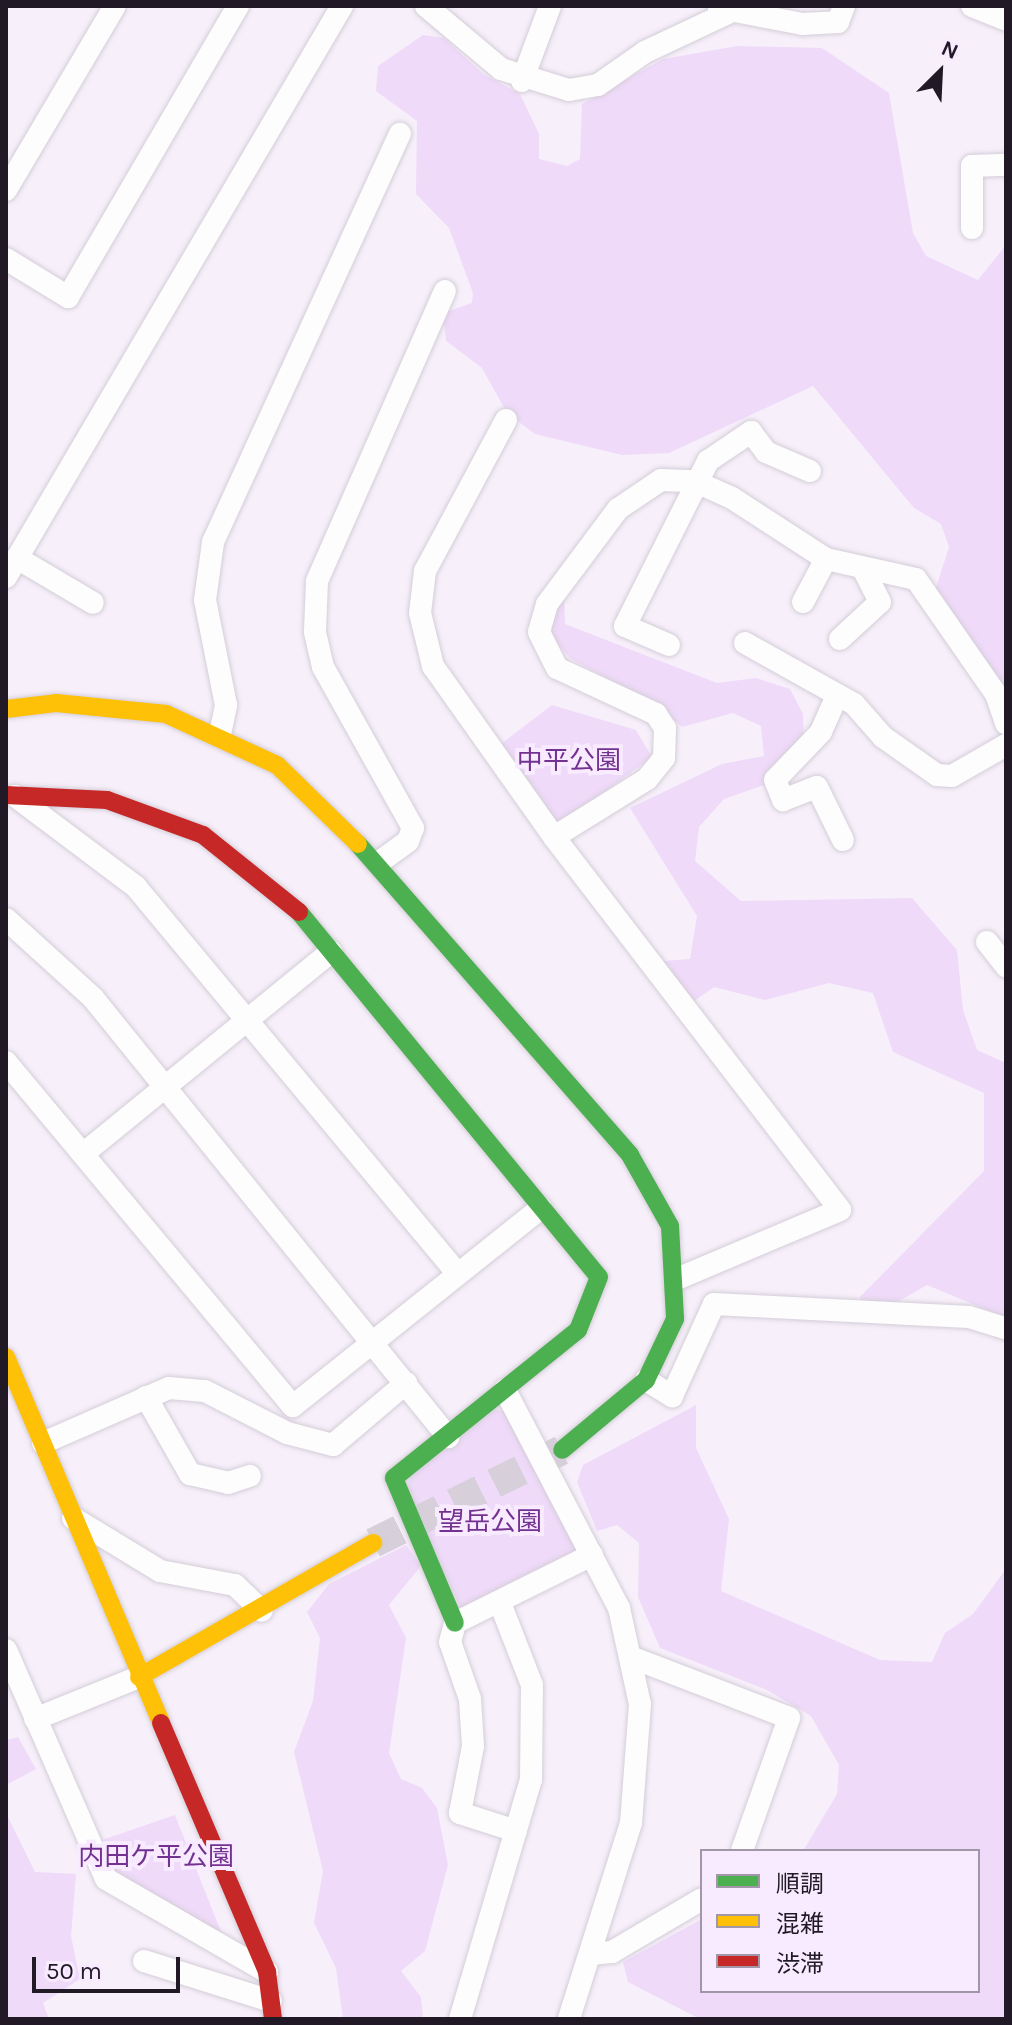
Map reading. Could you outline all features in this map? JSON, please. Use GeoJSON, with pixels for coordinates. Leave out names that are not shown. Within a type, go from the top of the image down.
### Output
{"type":"FeatureCollection","features":[{"type":"Feature","properties":{"kind":"street"},"geometry":{"type":"LineString","coordinates":[[6,190],[115,6]]}},
{"type":"Feature","properties":{"kind":"street"},"geometry":{"type":"LineString","coordinates":[[6,259],[68,297],[238,6]]}},
{"type":"Feature","properties":{"kind":"street"},"geometry":{"type":"LineString","coordinates":[[93,603],[12,568],[342,6]]}},
{"type":"Feature","properties":{"kind":"street"},"geometry":{"type":"LineString","coordinates":[[426,6],[522,81],[569,90],[598,85],[645,52],[722,9],[802,24],[838,22],[844,6]]}},
{"type":"Feature","properties":{"kind":"street"},"geometry":{"type":"LineString","coordinates":[[522,81],[550,6]]}},
{"type":"Feature","properties":{"kind":"street"},"geometry":{"type":"LineString","coordinates":[[972,6],[1006,20]]}},
{"type":"Feature","properties":{"kind":"street"},"geometry":{"type":"LineString","coordinates":[[220,734],[226,705],[205,600],[213,542],[400,134]]}},
{"type":"Feature","properties":{"kind":"street"},"geometry":{"type":"LineString","coordinates":[[972,228],[972,166],[1006,165]]}},
{"type":"Feature","properties":{"kind":"street"},"geometry":{"type":"LineString","coordinates":[[378,863],[408,841],[413,828],[323,667],[315,631],[317,581],[445,291]]}},
{"type":"Feature","properties":{"kind":"street"},"geometry":{"type":"LineString","coordinates":[[506,420],[432,552],[421,591],[423,637],[446,689],[554,837],[840,1210],[679,1278]]}},
{"type":"Feature","properties":{"kind":"street"},"geometry":{"type":"LineString","coordinates":[[669,645],[625,626],[694,481],[708,461],[751,432],[766,452],[810,471]]}},
{"type":"Feature","properties":{"kind":"street"},"geometry":{"type":"LineString","coordinates":[[554,837],[647,779],[667,746],[665,728],[645,704],[557,668],[539,632],[547,604],[639,489],[661,480],[694,481],[826,559],[864,571],[916,579],[996,694],[1006,723]]}},
{"type":"Feature","properties":{"kind":"street"},"geometry":{"type":"LineString","coordinates":[[803,602],[826,559]]}},
{"type":"Feature","properties":{"kind":"street"},"geometry":{"type":"LineString","coordinates":[[840,639],[880,602],[864,571]]}},
{"type":"Feature","properties":{"kind":"street"},"geometry":{"type":"LineString","coordinates":[[745,643],[836,698],[937,775],[952,776],[1006,745]]}},
{"type":"Feature","properties":{"kind":"street"},"geometry":{"type":"LineString","coordinates":[[836,698],[821,732],[775,780],[783,800],[817,787],[843,840]]}},
{"type":"Feature","properties":{"kind":"street"},"geometry":{"type":"LineString","coordinates":[[6,709],[56,703],[137,708],[220,734],[302,785],[378,863],[630,1155],[662,1203],[679,1278],[675,1319],[646,1380],[622,1407],[562,1450]]}},
{"type":"Feature","properties":{"kind":"street"},"geometry":{"type":"LineString","coordinates":[[10,795],[107,800],[203,835],[243,860],[331,952],[599,1277],[578,1330],[394,1478],[455,1623],[450,1642],[470,1699],[473,1746],[460,1813],[516,1831]]}},
{"type":"Feature","properties":{"kind":"street"},"geometry":{"type":"LineString","coordinates":[[10,795],[136,887],[458,1274]]}},
{"type":"Feature","properties":{"kind":"street"},"geometry":{"type":"LineString","coordinates":[[6,919],[93,998],[374,1341],[448,1437]]}},
{"type":"Feature","properties":{"kind":"street"},"geometry":{"type":"LineString","coordinates":[[987,942],[1006,966]]}},
{"type":"Feature","properties":{"kind":"street"},"geometry":{"type":"LineString","coordinates":[[83,1154],[331,952]]}},
{"type":"Feature","properties":{"kind":"street"},"geometry":{"type":"LineString","coordinates":[[6,1062],[293,1406],[541,1208]]}},
{"type":"Feature","properties":{"kind":"street"},"geometry":{"type":"LineString","coordinates":[[646,1380],[672,1396],[714,1304],[969,1317],[1006,1328]]}},
{"type":"Feature","properties":{"kind":"street"},"geometry":{"type":"LineString","coordinates":[[6,1357],[139,1677],[267,1972],[272,2010],[144,1961]]}},
{"type":"Feature","properties":{"kind":"street"},"geometry":{"type":"LineString","coordinates":[[43,1443],[169,1388],[205,1391],[287,1433],[333,1445],[406,1383]]}},
{"type":"Feature","properties":{"kind":"street"},"geometry":{"type":"LineString","coordinates":[[505,1390],[592,1555],[633,1658],[639,1786],[569,2019]]}},
{"type":"Feature","properties":{"kind":"street"},"geometry":{"type":"LineString","coordinates":[[146,1397],[190,1474],[228,1483],[250,1476]]}},
{"type":"Feature","properties":{"kind":"street"},"geometry":{"type":"LineString","coordinates":[[73,1518],[160,1571],[235,1585],[262,1611]]}},
{"type":"Feature","properties":{"kind":"street"},"geometry":{"type":"LineString","coordinates":[[35,1719],[139,1677],[262,1611],[373,1543]]}},
{"type":"Feature","properties":{"kind":"street"},"geometry":{"type":"LineString","coordinates":[[455,1623],[592,1555]]}},
{"type":"Feature","properties":{"kind":"street"},"geometry":{"type":"LineString","coordinates":[[460,2019],[516,1831],[535,1729],[532,1685],[500,1603]]}},
{"type":"Feature","properties":{"kind":"street"},"geometry":{"type":"LineString","coordinates":[[6,1650],[106,1879],[267,1972]]}},
{"type":"Feature","properties":{"kind":"street"},"geometry":{"type":"LineString","coordinates":[[633,1658],[789,1718],[743,1849]]}},
{"type":"Feature","properties":{"kind":"street"},"geometry":{"type":"LineString","coordinates":[[590,1954],[612,1952],[700,1900]]}},
{"type":"Feature","properties":{"kind":"green space"},"geometry":{"type":"Polygon","coordinates":[[[423,35],[444,38],[483,74],[520,94],[539,134],[539,159],[567,166],[580,159],[582,104],[663,59],[737,46],[822,48],[889,93],[913,233],[926,256],[978,280],[1006,245],[1006,703],[934,594],[949,547],[941,524],[914,508],[813,386],[669,453],[622,455],[535,434],[507,413],[482,368],[446,341],[443,313],[472,303],[473,293],[449,228],[416,194],[417,121],[376,91],[378,66],[423,35]]]}},
{"type":"Feature","properties":{"kind":"green space"},"geometry":{"type":"Polygon","coordinates":[[[564,595],[565,624],[717,683],[756,678],[790,689],[803,714],[804,745],[787,777],[724,799],[699,827],[695,861],[741,901],[912,898],[957,950],[963,1010],[977,1050],[1006,1063],[1006,1318],[927,1285],[868,1319],[860,1297],[984,1171],[984,1093],[893,1052],[873,993],[829,983],[765,1000],[714,987],[693,1002],[663,961],[690,959],[697,916],[630,808],[722,764],[764,756],[761,726],[733,713],[682,727],[651,701],[571,659],[553,640],[551,612],[564,595]]]}},
{"type":"Feature","properties":{"kind":"green space","name":"中平公園"},"geometry":{"type":"Polygon","coordinates":[[[552,705],[636,730],[652,757],[563,823],[552,820],[498,746],[552,705]]]}},
{"type":"Feature","properties":{"kind":"green space"},"geometry":{"type":"Polygon","coordinates":[[[696,1405],[696,1448],[729,1519],[721,1591],[880,1660],[932,1662],[945,1633],[973,1614],[1006,1569],[1006,2019],[700,2019],[628,1982],[623,1962],[700,1920],[700,1993],[980,1993],[980,1849],[804,1849],[837,1794],[839,1765],[811,1716],[767,1690],[660,1648],[638,1597],[639,1543],[617,1525],[597,1531],[577,1482],[583,1465],[696,1405]]]}},
{"type":"Feature","properties":{"kind":"green space","name":"望岳公園"},"geometry":{"type":"Polygon","coordinates":[[[493,1409],[509,1412],[578,1545],[574,1555],[463,1612],[406,1494],[410,1477],[493,1409]]]}},
{"type":"Feature","properties":{"kind":"green space"},"geometry":{"type":"Polygon","coordinates":[[[406,1545],[421,1566],[389,1605],[406,1638],[389,1753],[401,1779],[422,1788],[437,1808],[448,1865],[425,1951],[401,1971],[421,1997],[423,2019],[343,2019],[336,1968],[314,1923],[323,1871],[294,1752],[313,1701],[320,1638],[307,1612],[329,1584],[406,1545]]]}},
{"type":"Feature","properties":{"kind":"green space"},"geometry":{"type":"Polygon","coordinates":[[[18,1737],[36,1769],[6,1785],[6,1740],[18,1737]]]}},
{"type":"Feature","properties":{"kind":"green space"},"geometry":{"type":"Polygon","coordinates":[[[6,1813],[35,1872],[76,1874],[71,1936],[80,1979],[43,2003],[49,2019],[6,2019],[6,1813]]]}},
{"type":"Feature","properties":{"kind":"green space","name":"内田ケ平公園"},"geometry":{"type":"Polygon","coordinates":[[[175,1815],[223,1937],[111,1871],[102,1840],[175,1815]]]}},
{"type":"Feature","properties":{"kind":"tunnel"},"geometry":{"type":"LineString","coordinates":[[373,1543],[562,1450]]}},
{"type":"Feature","properties":{"kind":"traffic: fast"},"geometry":{"type":"LineString","coordinates":[[358,844],[630,1155],[670,1226],[675,1319],[646,1380],[562,1450]]}},
{"type":"Feature","properties":{"kind":"traffic: fast"},"geometry":{"type":"LineString","coordinates":[[299,912],[599,1277],[578,1330],[394,1478],[455,1623]]}},
{"type":"Feature","properties":{"kind":"traffic: slow"},"geometry":{"type":"LineString","coordinates":[[6,709],[56,703],[166,714],[277,765],[358,844]]}},
{"type":"Feature","properties":{"kind":"traffic: slow"},"geometry":{"type":"LineString","coordinates":[[6,1357],[161,1723]]}},
{"type":"Feature","properties":{"kind":"traffic: slow"},"geometry":{"type":"LineString","coordinates":[[139,1677],[373,1543]]}},
{"type":"Feature","properties":{"kind":"traffic: jam"},"geometry":{"type":"LineString","coordinates":[[6,795],[107,800],[203,835],[299,912]]}},
{"type":"Feature","properties":{"kind":"traffic: jam"},"geometry":{"type":"LineString","coordinates":[[161,1723],[267,1972],[273,2019]]}}]}
